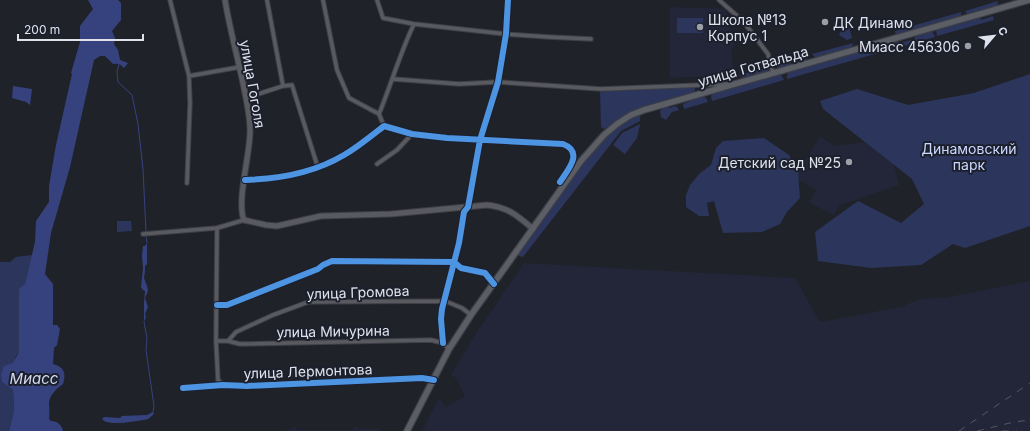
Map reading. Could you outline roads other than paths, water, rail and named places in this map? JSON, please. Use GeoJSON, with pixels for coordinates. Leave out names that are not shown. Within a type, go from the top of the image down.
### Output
{"type":"FeatureCollection","features":[{"type":"Feature","properties":{"kind":"main road","name":"улица Готвальда"},"geometry":{"type":"LineString","coordinates":[[407,431],[434,380],[448,349],[471,315],[581,160],[604,135],[617,124],[644,110],[1029,0]]}},
{"type":"Feature","properties":{"kind":"street"},"geometry":{"type":"LineString","coordinates":[[170,0],[189,76],[190,103],[188,183]]}},
{"type":"Feature","properties":{"kind":"street","name":"улица Гоголя"},"geometry":{"type":"LineString","coordinates":[[225,0],[240,66],[250,132],[250,143],[241,209],[244,220]]}},
{"type":"Feature","properties":{"kind":"street"},"geometry":{"type":"LineString","coordinates":[[267,0],[283,86]]}},
{"type":"Feature","properties":{"kind":"street"},"geometry":{"type":"LineString","coordinates":[[323,0],[338,70],[348,98],[379,114],[384,126]]}},
{"type":"Feature","properties":{"kind":"street"},"geometry":{"type":"LineString","coordinates":[[377,0],[383,18],[414,24],[506,34],[591,38]]}},
{"type":"Feature","properties":{"kind":"street"},"geometry":{"type":"LineString","coordinates":[[448,349],[443,343],[441,319],[464,212],[468,207],[480,140],[498,82],[506,34],[508,0]]}},
{"type":"Feature","properties":{"kind":"street"},"geometry":{"type":"LineString","coordinates":[[719,0],[743,21],[768,54],[773,73]]}},
{"type":"Feature","properties":{"kind":"street"},"geometry":{"type":"LineString","coordinates":[[379,114],[405,43],[414,24]]}},
{"type":"Feature","properties":{"kind":"street"},"geometry":{"type":"LineString","coordinates":[[189,76],[240,66]]}},
{"type":"Feature","properties":{"kind":"street"},"geometry":{"type":"LineString","coordinates":[[393,79],[459,84],[498,82],[601,89],[698,84],[733,84]]}},
{"type":"Feature","properties":{"kind":"street"},"geometry":{"type":"LineString","coordinates":[[698,84],[701,94]]}},
{"type":"Feature","properties":{"kind":"street"},"geometry":{"type":"LineString","coordinates":[[246,98],[283,86],[292,85],[318,168]]}},
{"type":"Feature","properties":{"kind":"street"},"geometry":{"type":"LineString","coordinates":[[244,180],[280,178],[318,168],[344,155],[384,126]]}},
{"type":"Feature","properties":{"kind":"street"},"geometry":{"type":"LineString","coordinates":[[384,126],[412,134],[480,140],[563,144],[569,146],[573,151],[574,157],[560,182]]}},
{"type":"Feature","properties":{"kind":"street"},"geometry":{"type":"LineString","coordinates":[[377,164],[397,150],[412,134]]}},
{"type":"Feature","properties":{"kind":"street"},"geometry":{"type":"LineString","coordinates":[[143,234],[217,228],[244,220],[277,226],[321,216],[391,214],[487,205],[498,206],[514,214],[533,229]]}},
{"type":"Feature","properties":{"kind":"street"},"geometry":{"type":"LineString","coordinates":[[217,228],[216,341],[218,380],[223,385]]}},
{"type":"Feature","properties":{"kind":"street"},"geometry":{"type":"LineString","coordinates":[[217,306],[227,305],[318,269],[332,261],[454,262],[461,268],[484,273],[494,284]]}},
{"type":"Feature","properties":{"kind":"street","name":"улица Громова"},"geometry":{"type":"LineString","coordinates":[[228,341],[236,332],[273,315],[308,302],[445,302],[462,308],[471,315]]}},
{"type":"Feature","properties":{"kind":"street","name":"улица Мичурина"},"geometry":{"type":"LineString","coordinates":[[216,341],[228,341],[240,344],[431,340],[443,343]]}},
{"type":"Feature","properties":{"kind":"street","name":"улица Лермонтова"},"geometry":{"type":"LineString","coordinates":[[183,388],[223,385],[247,386],[422,378],[434,380]]}},
{"type":"Feature","properties":{"kind":"water","name":"Миасс"},"geometry":{"type":"Polygon","coordinates":[[[88,0],[118,0],[121,3],[121,20],[112,31],[115,38],[114,44],[118,50],[120,60],[128,63],[124,68],[119,64],[113,64],[105,56],[100,56],[94,60],[70,167],[51,233],[45,274],[53,284],[53,325],[57,325],[60,329],[57,345],[54,348],[53,364],[57,365],[64,371],[64,377],[63,384],[54,392],[50,399],[49,419],[59,424],[63,431],[9,431],[14,411],[13,390],[2,382],[1,374],[4,366],[13,363],[19,352],[19,289],[25,284],[35,242],[36,221],[49,202],[49,186],[56,145],[71,73],[80,42],[80,26],[93,9],[88,0]]]}},
{"type":"Feature","properties":{"kind":"water"},"geometry":{"type":"Polygon","coordinates":[[[13,86],[32,89],[30,105],[26,102],[12,98],[13,86]]]}},
{"type":"Feature","properties":{"kind":"water"},"geometry":{"type":"Polygon","coordinates":[[[147,243],[147,264],[145,266],[144,278],[148,291],[145,298],[148,307],[144,322],[145,291],[141,287],[143,268],[142,256],[143,246],[147,243]]]}},
{"type":"Feature","properties":{"kind":"water"},"geometry":{"type":"Polygon","coordinates":[[[153,412],[154,414],[148,419],[144,420],[110,423],[102,419],[104,417],[120,418],[122,416],[147,415],[153,412]]]}},
{"type":"Feature","properties":{"kind":"waterway"},"geometry":{"type":"LineString","coordinates":[[119,64],[117,72],[118,82],[132,95],[138,124],[143,169],[146,232]]}},
{"type":"Feature","properties":{"kind":"waterway"},"geometry":{"type":"LineString","coordinates":[[146,236],[147,243]]}},
{"type":"Feature","properties":{"kind":"waterway"},"geometry":{"type":"LineString","coordinates":[[144,322],[147,338],[146,350],[154,406],[153,412]]}},
{"type":"Feature","properties":{"kind":"railway"},"geometry":{"type":"LineString","coordinates":[[959,431],[1030,383]]}},
{"type":"Feature","properties":{"kind":"railway"},"geometry":{"type":"LineString","coordinates":[[977,431],[1014,422],[1030,420]]}},
{"type":"Feature","properties":{"kind":"railway"},"geometry":{"type":"LineString","coordinates":[[1002,431],[1017,431]]}},
{"type":"Feature","properties":{"kind":"place","name":"ДК Динамо"},"geometry":{"type":"Point","coordinates":[825,22]}},
{"type":"Feature","properties":{"kind":"place","name":"Школа №13 Корпус 1"},"geometry":{"type":"Point","coordinates":[700,27]}},
{"type":"Feature","properties":{"kind":"place","name":"Миасс 456306"},"geometry":{"type":"Point","coordinates":[968,46]}},
{"type":"Feature","properties":{"kind":"place","name":"Детский сад №25"},"geometry":{"type":"Point","coordinates":[849,162]}},
{"type":"Feature","properties":{"kind":"park label","name":"Динамовский парк"},"geometry":{"type":"Point","coordinates":[969,156]}}]}
